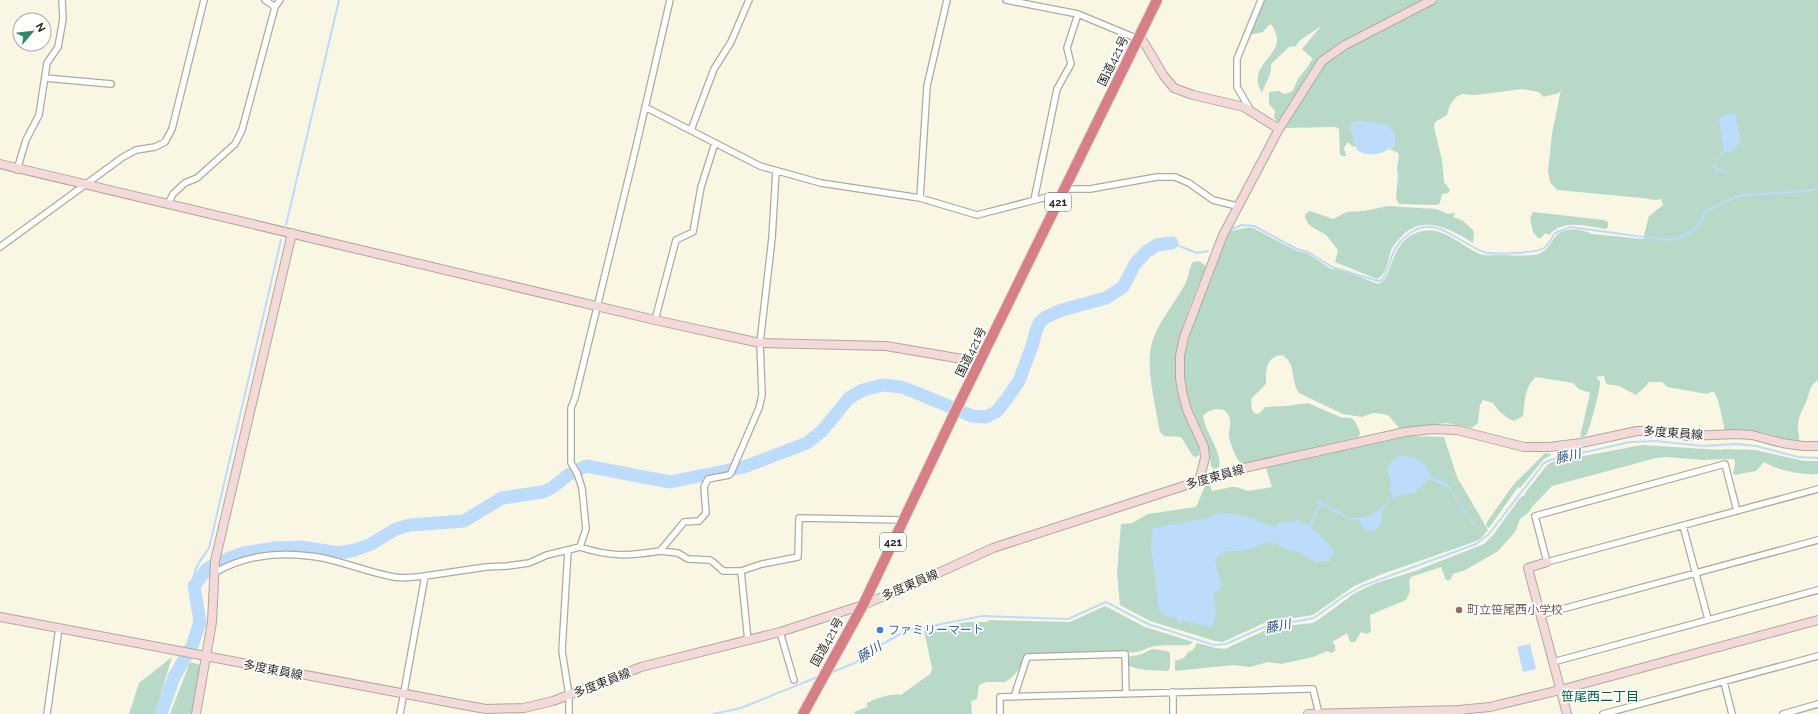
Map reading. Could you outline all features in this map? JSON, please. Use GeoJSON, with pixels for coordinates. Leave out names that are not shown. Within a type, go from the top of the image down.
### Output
{"type":"FeatureCollection","features":[{"type":"Feature","properties":{"kind":"highway","name":"国道421号"},"geometry":{"type":"LineString","coordinates":[[804,714],[826,670],[862,605],[1157,0]]}},
{"type":"Feature","properties":{"kind":"street"},"geometry":{"type":"LineString","coordinates":[[17,170],[26,140],[39,115],[47,63],[58,47],[63,18],[62,0]]}},
{"type":"Feature","properties":{"kind":"street"},"geometry":{"type":"LineString","coordinates":[[0,247],[123,157],[136,150],[155,147],[165,142],[172,129],[204,0]]}},
{"type":"Feature","properties":{"kind":"street"},"geometry":{"type":"LineString","coordinates":[[265,0],[275,7]]}},
{"type":"Feature","properties":{"kind":"street"},"geometry":{"type":"LineString","coordinates":[[168,204],[173,194],[184,183],[197,178],[235,144],[242,130],[275,7],[280,0]]}},
{"type":"Feature","properties":{"kind":"street"},"geometry":{"type":"LineString","coordinates":[[580,548],[586,529],[582,488],[570,458],[571,408],[575,398],[670,0]]}},
{"type":"Feature","properties":{"kind":"street"},"geometry":{"type":"LineString","coordinates":[[691,130],[714,69],[731,42],[749,0]]}},
{"type":"Feature","properties":{"kind":"street"},"geometry":{"type":"LineString","coordinates":[[920,198],[927,86],[947,0]]}},
{"type":"Feature","properties":{"kind":"street"},"geometry":{"type":"LineString","coordinates":[[1006,0],[1078,14],[1139,38],[1164,76],[1174,88],[1186,93],[1244,107],[1279,129]]}},
{"type":"Feature","properties":{"kind":"street"},"geometry":{"type":"LineString","coordinates":[[1252,111],[1237,87],[1237,59],[1261,0]]}},
{"type":"Feature","properties":{"kind":"street"},"geometry":{"type":"LineString","coordinates":[[1199,481],[1206,458],[1204,447],[1187,410],[1183,395],[1180,378],[1180,356],[1184,337],[1223,234],[1279,129],[1316,68],[1327,57],[1345,45],[1432,0]]}},
{"type":"Feature","properties":{"kind":"street"},"geometry":{"type":"LineString","coordinates":[[1034,200],[1058,89],[1071,64],[1067,48],[1078,14]]}},
{"type":"Feature","properties":{"kind":"street"},"geometry":{"type":"LineString","coordinates":[[45,78],[111,84]]}},
{"type":"Feature","properties":{"kind":"street"},"geometry":{"type":"LineString","coordinates":[[645,107],[760,166],[821,183],[920,198],[977,215],[1063,193],[1157,177],[1176,177],[1189,183],[1213,200],[1237,206]]}},
{"type":"Feature","properties":{"kind":"street"},"geometry":{"type":"LineString","coordinates":[[655,320],[676,240],[693,232],[701,187],[714,143]]}},
{"type":"Feature","properties":{"kind":"street"},"geometry":{"type":"LineString","coordinates":[[0,164],[17,170],[85,184],[655,320],[760,343],[886,346],[980,362]]}},
{"type":"Feature","properties":{"kind":"street"},"geometry":{"type":"LineString","coordinates":[[660,551],[684,522],[699,520],[706,512],[704,487],[708,479],[729,475],[731,473],[734,463],[759,408],[762,395],[760,343],[772,238],[776,171]]}},
{"type":"Feature","properties":{"kind":"street"},"geometry":{"type":"LineString","coordinates":[[196,714],[203,656],[212,622],[215,561],[292,233]]}},
{"type":"Feature","properties":{"kind":"street","name":"多度東員線"},"geometry":{"type":"LineString","coordinates":[[0,617],[486,709],[524,708],[570,695],[641,667],[748,641],[862,605],[993,548],[1199,481],[1244,468],[1405,432],[1457,430],[1524,447],[1550,447],[1582,443],[1637,431],[1659,430],[1688,436],[1736,434],[1752,435],[1789,444],[1818,446]]}},
{"type":"Feature","properties":{"kind":"street"},"geometry":{"type":"LineString","coordinates":[[1547,562],[1534,516],[1725,464],[1737,511]]}},
{"type":"Feature","properties":{"kind":"street"},"geometry":{"type":"LineString","coordinates":[[1567,714],[1528,568],[1818,489]]}},
{"type":"Feature","properties":{"kind":"street"},"geometry":{"type":"LineString","coordinates":[[214,572],[245,559],[299,554],[324,558],[395,577],[425,576],[486,567],[528,563],[547,555],[580,548],[621,556],[660,551],[678,553],[688,559],[710,560],[717,564],[723,571],[741,571],[762,564],[798,557],[799,518],[903,520]]}},
{"type":"Feature","properties":{"kind":"street"},"geometry":{"type":"LineString","coordinates":[[1683,526],[1708,619]]}},
{"type":"Feature","properties":{"kind":"street"},"geometry":{"type":"LineString","coordinates":[[1540,615],[1818,540]]}},
{"type":"Feature","properties":{"kind":"street"},"geometry":{"type":"LineString","coordinates":[[568,550],[562,651],[570,695],[569,714]]}},
{"type":"Feature","properties":{"kind":"street"},"geometry":{"type":"LineString","coordinates":[[741,571],[748,641]]}},
{"type":"Feature","properties":{"kind":"street"},"geometry":{"type":"LineString","coordinates":[[400,714],[425,576]]}},
{"type":"Feature","properties":{"kind":"street"},"geometry":{"type":"LineString","coordinates":[[1553,662],[1818,590]]}},
{"type":"Feature","properties":{"kind":"street"},"geometry":{"type":"LineString","coordinates":[[1308,714],[1421,712],[1490,707],[1560,690],[1818,620]]}},
{"type":"Feature","properties":{"kind":"street"},"geometry":{"type":"LineString","coordinates":[[47,714],[59,628]]}},
{"type":"Feature","properties":{"kind":"street"},"geometry":{"type":"LineString","coordinates":[[780,632],[794,680]]}},
{"type":"Feature","properties":{"kind":"street"},"geometry":{"type":"LineString","coordinates":[[1014,697],[1027,657],[1117,654],[1125,654],[1126,694]]}},
{"type":"Feature","properties":{"kind":"street"},"geometry":{"type":"LineString","coordinates":[[1603,714],[1818,656]]}},
{"type":"Feature","properties":{"kind":"street"},"geometry":{"type":"LineString","coordinates":[[1724,682],[1732,714]]}},
{"type":"Feature","properties":{"kind":"street"},"geometry":{"type":"LineString","coordinates":[[1000,714],[999,698],[1314,689],[1319,714]]}},
{"type":"Feature","properties":{"kind":"street"},"geometry":{"type":"LineString","coordinates":[[1173,692],[1174,714]]}},
{"type":"Feature","properties":{"kind":"street"},"geometry":{"type":"LineString","coordinates":[[1783,714],[1818,704]]}},
{"type":"Feature","properties":{"kind":"green space"},"geometry":{"type":"Polygon","coordinates":[[[1262,0],[1818,0],[1818,380],[1812,385],[1807,401],[1799,418],[1799,443],[1761,432],[1725,431],[1718,400],[1714,392],[1707,394],[1667,387],[1662,382],[1648,382],[1647,385],[1636,395],[1619,386],[1606,384],[1604,376],[1596,377],[1600,382],[1599,392],[1588,432],[1583,437],[1580,437],[1590,393],[1579,389],[1573,383],[1536,377],[1529,385],[1527,390],[1523,416],[1514,421],[1502,414],[1493,403],[1483,400],[1480,405],[1478,423],[1472,428],[1447,423],[1399,428],[1389,416],[1373,413],[1362,417],[1343,414],[1299,393],[1296,388],[1290,363],[1282,355],[1276,356],[1269,362],[1266,384],[1251,399],[1252,411],[1256,414],[1260,413],[1265,407],[1308,403],[1340,417],[1354,420],[1360,434],[1358,437],[1244,464],[1240,463],[1238,460],[1231,443],[1229,435],[1229,416],[1223,410],[1215,409],[1203,416],[1220,461],[1219,467],[1214,469],[1211,466],[1209,449],[1185,389],[1183,361],[1191,330],[1229,230],[1253,228],[1297,251],[1307,253],[1331,269],[1342,270],[1378,284],[1383,281],[1387,275],[1400,245],[1407,238],[1425,230],[1443,233],[1475,252],[1483,255],[1534,255],[1544,251],[1558,234],[1568,230],[1643,239],[1649,216],[1663,205],[1661,199],[1655,200],[1557,190],[1550,182],[1548,171],[1552,134],[1561,89],[1559,93],[1543,97],[1539,92],[1523,89],[1475,95],[1462,94],[1456,97],[1450,105],[1447,115],[1435,122],[1434,127],[1442,160],[1444,182],[1450,190],[1448,193],[1442,194],[1440,203],[1437,205],[1399,204],[1396,198],[1399,155],[1397,152],[1390,150],[1395,144],[1388,125],[1360,121],[1352,123],[1351,127],[1356,147],[1352,146],[1348,142],[1344,148],[1346,156],[1342,156],[1340,154],[1339,129],[1336,127],[1283,128],[1321,68],[1317,61],[1279,121],[1276,121],[1274,117],[1275,111],[1269,104],[1269,92],[1279,91],[1284,94],[1292,92],[1298,79],[1313,59],[1302,49],[1321,26],[1299,41],[1296,46],[1289,47],[1271,64],[1269,75],[1262,93],[1258,84],[1258,76],[1277,44],[1277,37],[1272,25],[1269,25],[1263,32],[1249,35],[1262,0]]]}},
{"type":"Feature","properties":{"kind":"green space"},"geometry":{"type":"Polygon","coordinates":[[[1388,206],[1436,209],[1448,214],[1455,213],[1453,217],[1462,220],[1474,231],[1473,243],[1456,233],[1438,226],[1420,226],[1411,229],[1393,246],[1385,270],[1377,279],[1335,262],[1338,250],[1326,235],[1312,227],[1307,222],[1305,214],[1310,211],[1333,219],[1347,212],[1364,211],[1388,206]]]}},
{"type":"Feature","properties":{"kind":"green space"},"geometry":{"type":"Polygon","coordinates":[[[1533,212],[1604,220],[1608,222],[1608,227],[1606,229],[1569,225],[1555,230],[1549,235],[1545,233],[1541,238],[1538,238],[1533,232],[1530,218],[1533,212]]]}},
{"type":"Feature","properties":{"kind":"green space"},"geometry":{"type":"Polygon","coordinates":[[[1199,261],[1206,266],[1183,326],[1176,357],[1175,373],[1181,403],[1199,446],[1199,455],[1196,457],[1193,456],[1181,437],[1164,436],[1160,432],[1152,389],[1150,356],[1151,347],[1157,330],[1182,290],[1193,262],[1199,261]]]}},
{"type":"Feature","properties":{"kind":"green space"},"geometry":{"type":"Polygon","coordinates":[[[1410,436],[1444,437],[1457,477],[1488,530],[1480,539],[1382,574],[1354,586],[1313,615],[1264,623],[1223,642],[1215,641],[1150,621],[1120,605],[1117,573],[1121,524],[1132,523],[1148,514],[1196,507],[1205,486],[1210,485],[1212,491],[1231,487],[1248,491],[1272,487],[1266,468],[1410,436]]]}},
{"type":"Feature","properties":{"kind":"green space"},"geometry":{"type":"Polygon","coordinates":[[[1642,445],[1722,450],[1755,450],[1804,461],[1818,461],[1818,474],[1790,472],[1764,462],[1756,471],[1735,475],[1733,474],[1735,463],[1734,459],[1703,460],[1667,457],[1656,458],[1552,486],[1528,513],[1520,519],[1515,532],[1497,552],[1465,570],[1453,574],[1450,580],[1446,580],[1441,567],[1411,577],[1409,580],[1410,591],[1406,600],[1370,615],[1371,632],[1366,634],[1361,632],[1355,642],[1350,642],[1347,633],[1332,642],[1335,645],[1335,651],[1331,653],[1327,651],[1313,657],[1281,664],[1268,662],[1250,667],[1233,665],[1175,671],[1175,661],[1184,658],[1188,652],[1193,650],[1197,643],[1225,649],[1270,628],[1312,623],[1355,593],[1376,583],[1415,571],[1484,544],[1493,535],[1520,498],[1526,494],[1525,493],[1547,465],[1552,462],[1642,445]]]}},
{"type":"Feature","properties":{"kind":"green space"},"geometry":{"type":"Polygon","coordinates":[[[1545,453],[1551,454],[1544,459],[1520,488],[1518,487],[1489,528],[1487,527],[1486,524],[1489,519],[1514,484],[1545,453]]]}},
{"type":"Feature","properties":{"kind":"green space"},"geometry":{"type":"Polygon","coordinates":[[[1105,606],[1145,627],[1193,642],[1189,645],[1155,646],[1135,652],[1025,654],[1021,667],[1005,682],[986,682],[979,685],[977,699],[971,701],[972,714],[855,714],[854,712],[867,707],[867,703],[888,695],[901,695],[930,674],[932,669],[924,631],[966,622],[987,622],[988,620],[1070,622],[1105,606]]]}},
{"type":"Feature","properties":{"kind":"green space"},"geometry":{"type":"Polygon","coordinates":[[[1152,649],[1167,651],[1170,653],[1170,668],[1168,671],[1143,670],[1129,666],[1128,657],[1142,654],[1152,649]]]}},
{"type":"Feature","properties":{"kind":"green space"},"geometry":{"type":"Polygon","coordinates":[[[172,657],[155,714],[129,714],[139,683],[172,657]]]}},
{"type":"Feature","properties":{"kind":"green space"},"geometry":{"type":"Polygon","coordinates":[[[190,662],[205,666],[192,714],[170,714],[190,662]]]}},
{"type":"Feature","properties":{"kind":"water"},"geometry":{"type":"Polygon","coordinates":[[[1730,113],[1735,113],[1741,142],[1730,152],[1726,152],[1716,161],[1715,165],[1717,168],[1730,173],[1729,174],[1715,170],[1713,164],[1724,151],[1719,120],[1721,117],[1730,113]]]}},
{"type":"Feature","properties":{"kind":"water"},"geometry":{"type":"Polygon","coordinates":[[[1360,121],[1386,124],[1395,133],[1395,144],[1387,150],[1377,154],[1366,154],[1357,150],[1351,127],[1352,123],[1360,121]]]}},
{"type":"Feature","properties":{"kind":"water"},"geometry":{"type":"Polygon","coordinates":[[[1402,456],[1412,457],[1425,464],[1431,477],[1447,483],[1476,526],[1475,527],[1448,487],[1429,479],[1414,493],[1401,495],[1391,500],[1382,511],[1381,524],[1374,531],[1366,530],[1362,528],[1360,522],[1321,505],[1310,527],[1334,550],[1335,553],[1331,556],[1330,561],[1315,562],[1301,553],[1284,548],[1273,542],[1264,543],[1245,551],[1227,551],[1218,556],[1215,561],[1221,587],[1214,594],[1216,612],[1212,628],[1182,620],[1181,624],[1178,623],[1179,619],[1163,615],[1159,611],[1151,546],[1153,528],[1203,519],[1219,513],[1228,513],[1251,518],[1274,527],[1280,522],[1297,520],[1308,525],[1319,505],[1317,502],[1319,501],[1351,518],[1362,518],[1369,516],[1377,512],[1394,496],[1390,493],[1391,487],[1388,467],[1390,463],[1402,456]]]}},
{"type":"Feature","properties":{"kind":"water"},"geometry":{"type":"Polygon","coordinates":[[[1530,644],[1536,669],[1523,672],[1517,647],[1530,644]]]}},
{"type":"Feature","properties":{"kind":"waterway"},"geometry":{"type":"LineString","coordinates":[[286,225],[339,0]]}},
{"type":"Feature","properties":{"kind":"waterway"},"geometry":{"type":"LineString","coordinates":[[1232,229],[1242,225],[1254,226],[1297,249],[1308,252],[1332,267],[1378,281],[1382,280],[1398,245],[1409,234],[1419,228],[1438,228],[1475,248],[1489,253],[1515,253],[1540,250],[1548,245],[1555,233],[1570,227],[1666,240],[1678,238],[1691,232],[1699,225],[1706,211],[1735,197],[1808,191],[1818,188]]}},
{"type":"Feature","properties":{"kind":"waterway"},"geometry":{"type":"LineString","coordinates":[[194,586],[193,580],[195,570],[209,548],[281,240]]}},
{"type":"Feature","properties":{"kind":"waterway"},"geometry":{"type":"LineString","coordinates":[[1172,243],[1197,253],[1208,251]]}},
{"type":"Feature","properties":{"kind":"waterway"},"geometry":{"type":"LineString","coordinates":[[161,714],[174,677],[192,646],[200,622],[194,586],[207,569],[222,561],[243,553],[275,548],[300,547],[339,553],[355,550],[371,544],[396,529],[410,525],[464,521],[502,498],[543,492],[553,487],[568,475],[586,466],[670,482],[744,467],[807,443],[822,431],[849,398],[863,390],[883,385],[901,387],[972,416],[986,417],[996,412],[1019,381],[1040,322],[1046,317],[1062,310],[1106,298],[1123,287],[1135,264],[1146,252],[1157,245],[1172,243]]}},
{"type":"Feature","properties":{"kind":"waterway","name":"藤川"},"geometry":{"type":"LineString","coordinates":[[830,673],[855,663],[868,652],[906,631],[982,616],[1068,619],[1106,602],[1148,624],[1214,645],[1226,644],[1264,627],[1314,618],[1343,597],[1362,586],[1476,544],[1489,534],[1544,463],[1550,460],[1630,442],[1656,441],[1703,446],[1737,444],[1756,446],[1798,457],[1818,458]]}},
{"type":"Feature","properties":{"kind":"waterway","name":"藤川"},"geometry":{"type":"LineString","coordinates":[[713,714],[741,708],[820,676]]}},
{"type":"Feature","properties":{"kind":"place","name":"町立笹尾西小学校"},"geometry":{"type":"Point","coordinates":[1459,610]}},
{"type":"Feature","properties":{"kind":"place","name":"ファミリーマート"},"geometry":{"type":"Point","coordinates":[880,630]}},
{"type":"Feature","properties":{"kind":"district","name":"笹尾西二丁目"},"geometry":{"type":"Point","coordinates":[1600,696]}}]}
